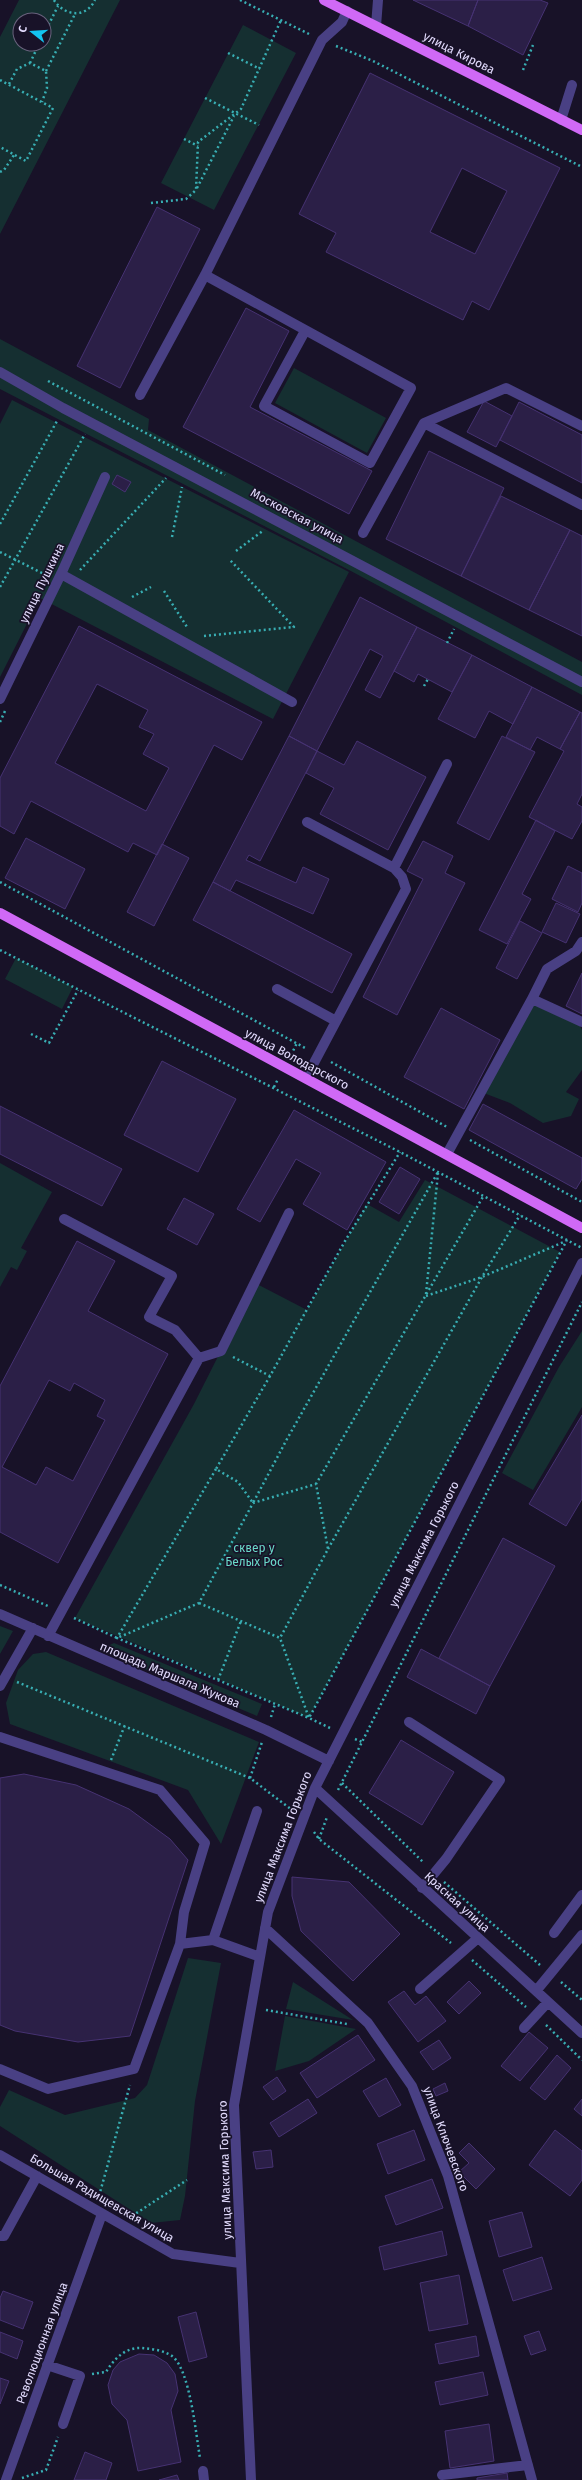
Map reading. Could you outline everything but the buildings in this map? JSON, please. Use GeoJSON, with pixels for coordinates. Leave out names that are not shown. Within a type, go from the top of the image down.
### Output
{"type":"FeatureCollection","features":[{"type":"Feature","properties":{"kind":"main road","name":"улица Кирова"},"geometry":{"type":"LineString","coordinates":[[324,0],[582,130]]}},
{"type":"Feature","properties":{"kind":"main road","name":"улица Володарского"},"geometry":{"type":"LineString","coordinates":[[0,913],[582,1228]]}},
{"type":"Feature","properties":{"kind":"street"},"geometry":{"type":"LineString","coordinates":[[376,26],[378,0]]}},
{"type":"Feature","properties":{"kind":"street"},"geometry":{"type":"LineString","coordinates":[[140,395],[205,275],[322,40],[342,22],[347,11]]}},
{"type":"Feature","properties":{"kind":"street"},"geometry":{"type":"LineString","coordinates":[[561,120],[572,85]]}},
{"type":"Feature","properties":{"kind":"street"},"geometry":{"type":"LineString","coordinates":[[205,275],[411,388],[370,464],[264,406],[305,331]]}},
{"type":"Feature","properties":{"kind":"street","name":"Московская улица"},"geometry":{"type":"LineString","coordinates":[[0,372],[91,423],[582,682]]}},
{"type":"Feature","properties":{"kind":"street"},"geometry":{"type":"LineString","coordinates":[[363,533],[424,423],[506,388],[582,426]]}},
{"type":"Feature","properties":{"kind":"street"},"geometry":{"type":"LineString","coordinates":[[424,423],[582,505]]}},
{"type":"Feature","properties":{"kind":"street","name":"улица Пушкина"},"geometry":{"type":"LineString","coordinates":[[0,699],[60,577],[105,477]]}},
{"type":"Feature","properties":{"kind":"street"},"geometry":{"type":"LineString","coordinates":[[60,577],[117,605],[292,702]]}},
{"type":"Feature","properties":{"kind":"street"},"geometry":{"type":"LineString","coordinates":[[394,868],[448,764]]}},
{"type":"Feature","properties":{"kind":"street"},"geometry":{"type":"LineString","coordinates":[[306,1078],[406,889],[402,877],[394,868],[307,822]]}},
{"type":"Feature","properties":{"kind":"street"},"geometry":{"type":"LineString","coordinates":[[447,1154],[532,999],[546,969],[576,951],[582,942]]}},
{"type":"Feature","properties":{"kind":"street"},"geometry":{"type":"LineString","coordinates":[[277,988],[336,1021]]}},
{"type":"Feature","properties":{"kind":"street"},"geometry":{"type":"LineString","coordinates":[[532,999],[582,1022]]}},
{"type":"Feature","properties":{"kind":"street"},"geometry":{"type":"LineString","coordinates":[[48,1636],[199,1358],[222,1351],[289,1213]]}},
{"type":"Feature","properties":{"kind":"street"},"geometry":{"type":"LineString","coordinates":[[64,1219],[172,1276],[149,1317],[175,1330],[199,1358]]}},
{"type":"Feature","properties":{"kind":"street","name":"улица Максима Горького"},"geometry":{"type":"LineString","coordinates":[[251,2480],[234,2105],[268,1912],[315,1788],[582,1263]]}},
{"type":"Feature","properties":{"kind":"street","name":"площадь Маршала Жукова"},"geometry":{"type":"LineString","coordinates":[[0,1614],[266,1730],[329,1760]]}},
{"type":"Feature","properties":{"kind":"street"},"geometry":{"type":"LineString","coordinates":[[3,1682],[33,1628]]}},
{"type":"Feature","properties":{"kind":"street"},"geometry":{"type":"LineString","coordinates":[[409,1722],[500,1780],[422,1888]]}},
{"type":"Feature","properties":{"kind":"street"},"geometry":{"type":"LineString","coordinates":[[0,1737],[160,1790],[205,1843],[184,1912],[180,1944],[134,2069],[48,2089],[0,2068]]}},
{"type":"Feature","properties":{"kind":"street","name":"Красная улица"},"geometry":{"type":"LineString","coordinates":[[315,1788],[331,1805],[582,2033]]}},
{"type":"Feature","properties":{"kind":"street"},"geometry":{"type":"LineString","coordinates":[[212,1940],[257,1811]]}},
{"type":"Feature","properties":{"kind":"street"},"geometry":{"type":"LineString","coordinates":[[554,1933],[582,1895]]}},
{"type":"Feature","properties":{"kind":"street","name":"улица Ключевского"},"geometry":{"type":"LineString","coordinates":[[265,1928],[368,2022],[412,2086],[448,2176],[532,2480]]}},
{"type":"Feature","properties":{"kind":"street"},"geometry":{"type":"LineString","coordinates":[[536,1991],[582,1935]]}},
{"type":"Feature","properties":{"kind":"street"},"geometry":{"type":"LineString","coordinates":[[420,1989],[463,1953],[478,1938]]}},
{"type":"Feature","properties":{"kind":"street"},"geometry":{"type":"LineString","coordinates":[[180,1944],[212,1940],[260,1957]]}},
{"type":"Feature","properties":{"kind":"street"},"geometry":{"type":"LineString","coordinates":[[524,2028],[548,2002]]}},
{"type":"Feature","properties":{"kind":"street","name":"Большая Радищевская улица"},"geometry":{"type":"LineString","coordinates":[[0,2155],[173,2254],[240,2263]]}},
{"type":"Feature","properties":{"kind":"street"},"geometry":{"type":"LineString","coordinates":[[0,2236],[4,2236],[37,2176]]}},
{"type":"Feature","properties":{"kind":"street","name":"Революционная улица"},"geometry":{"type":"LineString","coordinates":[[6,2480],[102,2214]]}},
{"type":"Feature","properties":{"kind":"street"},"geometry":{"type":"LineString","coordinates":[[47,2365],[80,2376],[63,2424]]}},
{"type":"Feature","properties":{"kind":"street"},"geometry":{"type":"LineString","coordinates":[[442,2475],[528,2465]]}},
{"type":"Feature","properties":{"kind":"path"},"geometry":{"type":"LineString","coordinates":[[54,0],[63,11],[74,14],[84,12],[95,0]]}},
{"type":"Feature","properties":{"kind":"path"},"geometry":{"type":"LineString","coordinates":[[240,0],[322,40],[373,61],[582,168]]}},
{"type":"Feature","properties":{"kind":"path"},"geometry":{"type":"LineString","coordinates":[[52,18],[58,6]]}},
{"type":"Feature","properties":{"kind":"path"},"geometry":{"type":"LineString","coordinates":[[42,102],[47,88],[46,71],[74,14]]}},
{"type":"Feature","properties":{"kind":"path"},"geometry":{"type":"LineString","coordinates":[[196,190],[198,142],[241,109],[281,20]]}},
{"type":"Feature","properties":{"kind":"path"},"geometry":{"type":"LineString","coordinates":[[523,70],[533,45]]}},
{"type":"Feature","properties":{"kind":"path"},"geometry":{"type":"LineString","coordinates":[[8,84],[17,69],[30,63],[35,52]]}},
{"type":"Feature","properties":{"kind":"path"},"geometry":{"type":"LineString","coordinates":[[228,53],[260,69]]}},
{"type":"Feature","properties":{"kind":"path"},"geometry":{"type":"LineString","coordinates":[[30,63],[46,71]]}},
{"type":"Feature","properties":{"kind":"path"},"geometry":{"type":"LineString","coordinates":[[0,80],[54,108],[26,161],[0,147]]}},
{"type":"Feature","properties":{"kind":"path"},"geometry":{"type":"LineString","coordinates":[[205,98],[259,125]]}},
{"type":"Feature","properties":{"kind":"path"},"geometry":{"type":"LineString","coordinates":[[151,203],[186,199],[196,190],[236,113]]}},
{"type":"Feature","properties":{"kind":"path"},"geometry":{"type":"LineString","coordinates":[[184,139],[198,146]]}},
{"type":"Feature","properties":{"kind":"path"},"geometry":{"type":"LineString","coordinates":[[0,172],[4,170],[14,155]]}},
{"type":"Feature","properties":{"kind":"path"},"geometry":{"type":"LineString","coordinates":[[42,378],[125,421]]}},
{"type":"Feature","properties":{"kind":"path"},"geometry":{"type":"LineString","coordinates":[[0,524],[64,408]]}},
{"type":"Feature","properties":{"kind":"path"},"geometry":{"type":"LineString","coordinates":[[0,587],[91,423]]}},
{"type":"Feature","properties":{"kind":"path"},"geometry":{"type":"LineString","coordinates":[[172,537],[184,480]]}},
{"type":"Feature","properties":{"kind":"path"},"geometry":{"type":"LineString","coordinates":[[236,551],[270,526]]}},
{"type":"Feature","properties":{"kind":"path"},"geometry":{"type":"LineString","coordinates":[[0,552],[60,577]]}},
{"type":"Feature","properties":{"kind":"path"},"geometry":{"type":"LineString","coordinates":[[201,636],[294,626],[230,560]]}},
{"type":"Feature","properties":{"kind":"path"},"geometry":{"type":"LineString","coordinates":[[117,605],[151,587]]}},
{"type":"Feature","properties":{"kind":"path"},"geometry":{"type":"LineString","coordinates":[[164,591],[190,631]]}},
{"type":"Feature","properties":{"kind":"path"},"geometry":{"type":"LineString","coordinates":[[447,643],[456,625]]}},
{"type":"Feature","properties":{"kind":"path"},"geometry":{"type":"LineString","coordinates":[[424,686],[428,679]]}},
{"type":"Feature","properties":{"kind":"path"},"geometry":{"type":"LineString","coordinates":[[0,882],[319,1055],[582,1202]]}},
{"type":"Feature","properties":{"kind":"path"},"geometry":{"type":"LineString","coordinates":[[0,950],[484,1195],[582,1248]]}},
{"type":"Feature","properties":{"kind":"path"},"geometry":{"type":"LineString","coordinates":[[31,1034],[49,1043],[78,990]]}},
{"type":"Feature","properties":{"kind":"path"},"geometry":{"type":"LineString","coordinates":[[117,1638],[270,1376],[345,1241],[400,1152]]}},
{"type":"Feature","properties":{"kind":"path"},"geometry":{"type":"LineString","coordinates":[[426,1296],[438,1172]]}},
{"type":"Feature","properties":{"kind":"path"},"geometry":{"type":"LineString","coordinates":[[117,1638],[199,1603],[287,1439],[438,1172]]}},
{"type":"Feature","properties":{"kind":"path"},"geometry":{"type":"LineString","coordinates":[[328,1549],[316,1484],[484,1195]]}},
{"type":"Feature","properties":{"kind":"path"},"geometry":{"type":"LineString","coordinates":[[280,1638],[328,1549],[482,1277],[520,1215]]}},
{"type":"Feature","properties":{"kind":"path"},"geometry":{"type":"LineString","coordinates":[[426,1296],[482,1277],[567,1240]]}},
{"type":"Feature","properties":{"kind":"path"},"geometry":{"type":"LineString","coordinates":[[309,1718],[567,1240]]}},
{"type":"Feature","properties":{"kind":"path"},"geometry":{"type":"LineString","coordinates":[[319,1839],[331,1805],[582,1302]]}},
{"type":"Feature","properties":{"kind":"path"},"geometry":{"type":"LineString","coordinates":[[222,1351],[270,1376]]}},
{"type":"Feature","properties":{"kind":"path"},"geometry":{"type":"LineString","coordinates":[[216,1469],[238,1482],[253,1503]]}},
{"type":"Feature","properties":{"kind":"path"},"geometry":{"type":"LineString","coordinates":[[253,1503],[316,1484]]}},
{"type":"Feature","properties":{"kind":"path"},"geometry":{"type":"LineString","coordinates":[[0,1585],[117,1638],[309,1718]]}},
{"type":"Feature","properties":{"kind":"path"},"geometry":{"type":"LineString","coordinates":[[199,1603],[280,1638],[309,1718]]}},
{"type":"Feature","properties":{"kind":"path"},"geometry":{"type":"LineString","coordinates":[[218,1680],[241,1621]]}},
{"type":"Feature","properties":{"kind":"path"},"geometry":{"type":"LineString","coordinates":[[3,1682],[125,1726],[250,1778],[304,1818],[319,1839],[463,1953],[535,2015],[582,2060]]}},
{"type":"Feature","properties":{"kind":"path"},"geometry":{"type":"LineString","coordinates":[[107,1772],[125,1726]]}},
{"type":"Feature","properties":{"kind":"path"},"geometry":{"type":"LineString","coordinates":[[342,1783],[434,1873],[582,2000]]}},
{"type":"Feature","properties":{"kind":"path"},"geometry":{"type":"LineString","coordinates":[[251,2007],[352,2024]]}},
{"type":"Feature","properties":{"kind":"path"},"geometry":{"type":"LineString","coordinates":[[93,2209],[134,2069]]}},
{"type":"Feature","properties":{"kind":"path"},"geometry":{"type":"LineString","coordinates":[[119,2224],[187,2180]]}},
{"type":"Feature","properties":{"kind":"path"},"geometry":{"type":"LineString","coordinates":[[80,2376],[106,2372],[113,2360],[123,2352],[139,2348],[156,2349],[172,2356],[184,2372],[204,2476]]}},
{"type":"Feature","properties":{"kind":"path"},"geometry":{"type":"LineString","coordinates":[[15,2480],[46,2470],[63,2424]]}},
{"type":"Feature","properties":{"kind":"green space"},"geometry":{"type":"Polygon","coordinates":[[[19,0],[120,0],[0,234],[0,37],[12,14],[12,52],[52,52],[52,12],[13,12],[19,0]]]}},
{"type":"Feature","properties":{"kind":"green space"},"geometry":{"type":"Polygon","coordinates":[[[243,25],[296,53],[214,210],[161,183],[243,25]]]}},
{"type":"Feature","properties":{"kind":"green space"},"geometry":{"type":"Polygon","coordinates":[[[0,339],[149,419],[148,430],[582,662],[582,695],[349,570],[0,389],[0,339]]]}},
{"type":"Feature","properties":{"kind":"green space"},"geometry":{"type":"Polygon","coordinates":[[[294,368],[386,418],[367,453],[275,403],[294,368]]]}},
{"type":"Feature","properties":{"kind":"green space"},"geometry":{"type":"Polygon","coordinates":[[[12,400],[349,572],[273,719],[40,598],[0,677],[0,424],[12,400]]]}},
{"type":"Feature","properties":{"kind":"green space"},"geometry":{"type":"Polygon","coordinates":[[[16,958],[73,987],[62,1009],[5,979],[16,958]]]}},
{"type":"Feature","properties":{"kind":"green space"},"geometry":{"type":"Polygon","coordinates":[[[532,999],[577,1020],[582,1030],[582,1070],[566,1092],[579,1099],[571,1116],[543,1123],[510,1103],[481,1092],[532,999]]]}},
{"type":"Feature","properties":{"kind":"green space"},"geometry":{"type":"Polygon","coordinates":[[[0,1163],[52,1192],[21,1248],[27,1251],[17,1270],[11,1267],[0,1287],[0,1163]]]}},
{"type":"Feature","properties":{"kind":"green space","name":"сквер у Белых Рос"},"geometry":{"type":"Polygon","coordinates":[[[425,1180],[560,1252],[309,1718],[75,1618],[194,1404],[255,1283],[307,1310],[367,1204],[399,1222],[425,1180]]]}},
{"type":"Feature","properties":{"kind":"green space"},"geometry":{"type":"Polygon","coordinates":[[[582,1331],[582,1407],[533,1490],[502,1473],[559,1367],[582,1331]]]}},
{"type":"Feature","properties":{"kind":"green space"},"geometry":{"type":"Polygon","coordinates":[[[0,1626],[13,1631],[0,1654],[0,1626]]]}},
{"type":"Feature","properties":{"kind":"green space"},"geometry":{"type":"Polygon","coordinates":[[[114,1643],[262,1704],[257,1716],[99,1650],[114,1643]]]}},
{"type":"Feature","properties":{"kind":"green space"},"geometry":{"type":"Polygon","coordinates":[[[46,1652],[259,1742],[221,1844],[188,1790],[10,1724],[6,1703],[18,1670],[33,1654],[46,1652]]]}},
{"type":"Feature","properties":{"kind":"green space"},"geometry":{"type":"Polygon","coordinates":[[[188,1958],[221,1963],[195,2101],[185,2196],[180,2220],[151,2223],[0,2126],[0,2107],[9,2090],[65,2115],[135,2098],[147,2085],[188,1958]]]}},
{"type":"Feature","properties":{"kind":"green space"},"geometry":{"type":"Polygon","coordinates":[[[293,1982],[353,2020],[286,2009],[293,1982]]]}},
{"type":"Feature","properties":{"kind":"green space"},"geometry":{"type":"Polygon","coordinates":[[[285,2016],[356,2029],[309,2061],[275,2071],[285,2016]]]}}]}
